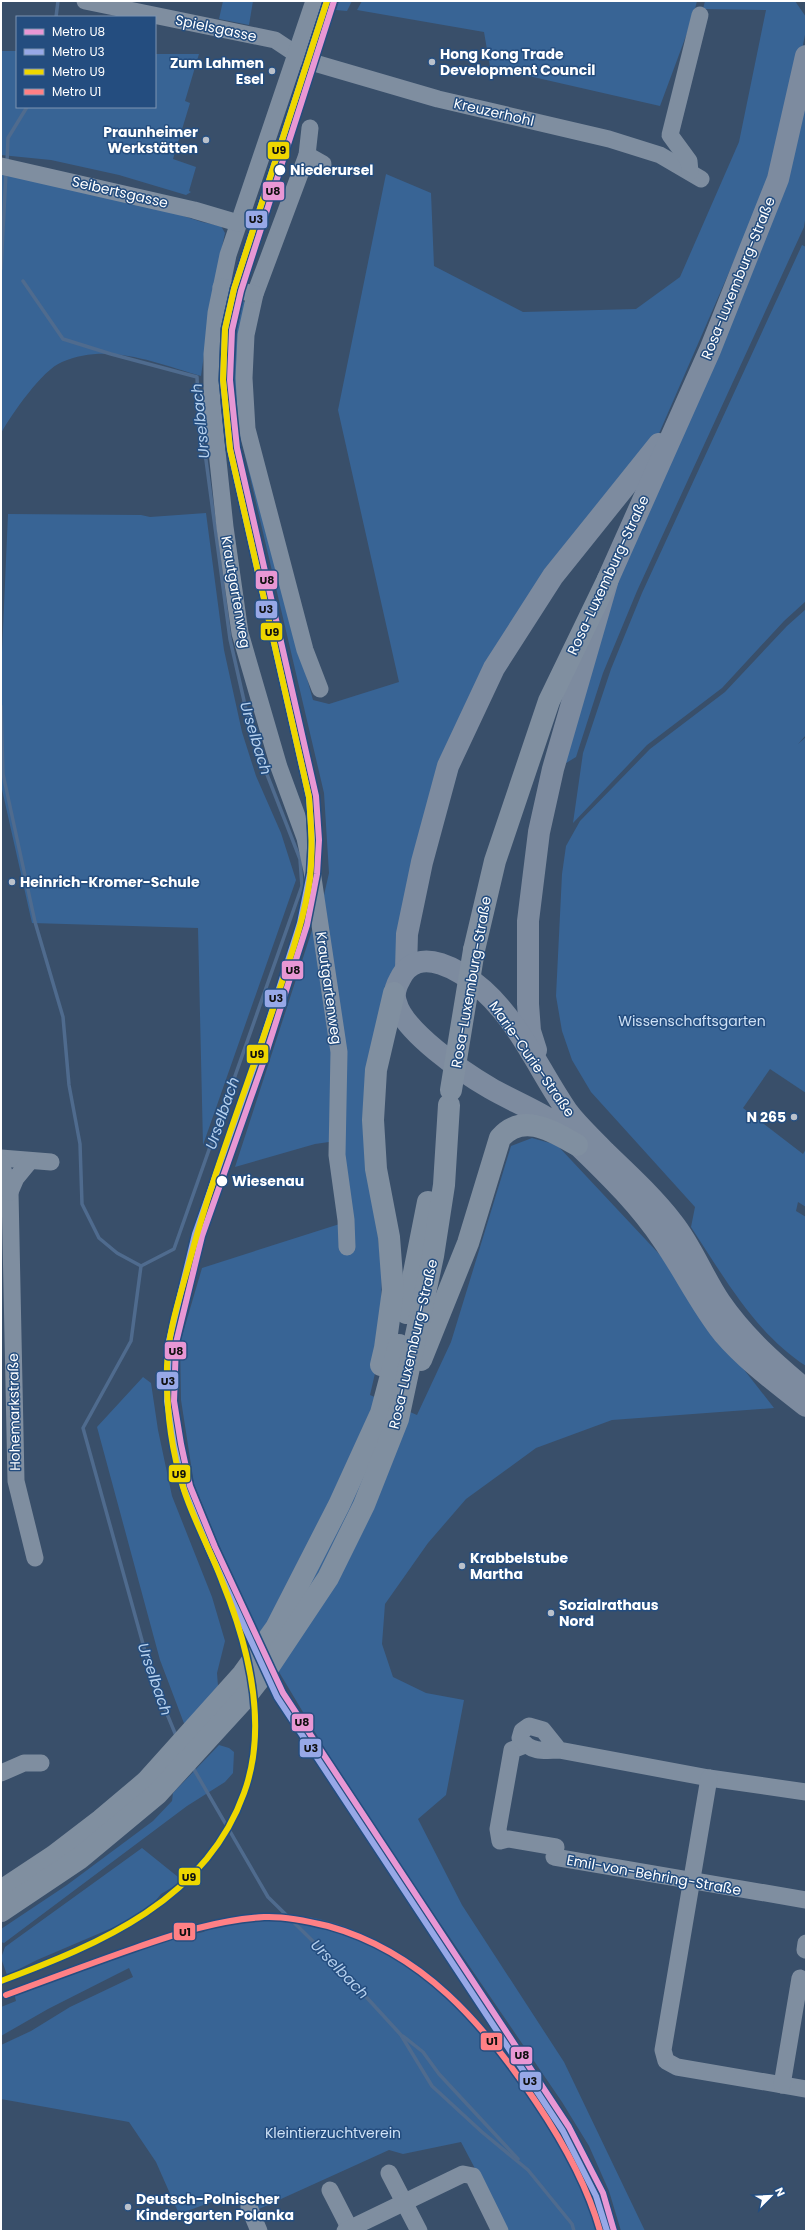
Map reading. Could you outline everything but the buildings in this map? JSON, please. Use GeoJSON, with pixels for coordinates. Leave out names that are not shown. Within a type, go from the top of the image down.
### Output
{"type":"FeatureCollection","features":[{"type":"Feature","properties":{"kind":"highway","name":"Rosa-Luxemburg-Straße"},"geometry":{"type":"LineString","coordinates":[[1,1911],[80,1858],[243,1700],[268,1668],[328,1578],[364,1505],[383,1414],[435,1242],[444,1185],[450,1098],[474,950],[497,854],[549,701],[608,579]]}},
{"type":"Feature","properties":{"kind":"highway"},"geometry":{"type":"LineString","coordinates":[[383,1414],[386,1348],[393,1290],[389,1237],[376,1169],[373,1120],[376,1070],[394,993]]}},
{"type":"Feature","properties":{"kind":"highway"},"geometry":{"type":"LineString","coordinates":[[383,1414],[468,1243],[500,1138],[508,1129],[530,1125],[549,1130],[577,1145]]}},
{"type":"Feature","properties":{"kind":"highway","name":"Rosa-Luxemburg-Straße"},"geometry":{"type":"LineString","coordinates":[[1,1891],[54,1856],[101,1820],[152,1788],[243,1674],[276,1628],[339,1506],[383,1414]]}},
{"type":"Feature","properties":{"kind":"main road","name":"Rosa-Luxemburg-Straße"},"geometry":{"type":"LineString","coordinates":[[608,579],[710,350],[778,179],[806,56]]}},
{"type":"Feature","properties":{"kind":"main road"},"geometry":{"type":"LineString","coordinates":[[394,993],[400,977],[406,969],[406,934],[422,862],[448,766],[494,668],[553,576],[677,422]]}},
{"type":"Feature","properties":{"kind":"main road"},"geometry":{"type":"LineString","coordinates":[[545,1076],[530,1031],[528,1004],[528,921],[539,832],[553,769],[608,579]]}},
{"type":"Feature","properties":{"kind":"main road","name":"Marie-Curie-Straße"},"geometry":{"type":"LineString","coordinates":[[406,969],[421,962],[439,962],[468,979],[484,991],[501,1009],[569,1114],[675,1225],[718,1301],[738,1326],[759,1350],[806,1390]]}},
{"type":"Feature","properties":{"kind":"main road","name":"Marie-Curie-Straße"},"geometry":{"type":"LineString","coordinates":[[394,993],[396,1004],[401,1014],[429,1045],[452,1064],[488,1087],[547,1118],[567,1132],[577,1145],[619,1185],[644,1215],[663,1240],[721,1330],[745,1358],[806,1406]]}},
{"type":"Feature","properties":{"kind":"street","name":"Spielsgasse"},"geometry":{"type":"LineString","coordinates":[[85,1],[275,40],[296,54]]}},
{"type":"Feature","properties":{"kind":"street","name":"Krautgartenweg"},"geometry":{"type":"LineString","coordinates":[[314,1],[228,255],[221,287],[212,354],[212,404],[225,528],[240,633],[279,767],[305,838],[312,871],[339,1052],[337,1155],[346,1220],[347,1247]]}},
{"type":"Feature","properties":{"kind":"street","name":"Kreuzerhohl"},"geometry":{"type":"LineString","coordinates":[[296,54],[308,60],[438,99],[609,139],[660,155],[695,175],[689,161],[670,135],[700,15]]}},
{"type":"Feature","properties":{"kind":"street"},"geometry":{"type":"LineString","coordinates":[[310,128],[307,155],[254,294],[246,336],[244,378],[247,429],[305,650],[320,689]]}},
{"type":"Feature","properties":{"kind":"street"},"geometry":{"type":"LineString","coordinates":[[307,155],[323,164]]}},
{"type":"Feature","properties":{"kind":"street","name":"Seibertsgasse"},"geometry":{"type":"LineString","coordinates":[[1,166],[20,169],[194,210],[238,223]]}},
{"type":"Feature","properties":{"kind":"street"},"geometry":{"type":"LineString","coordinates":[[221,287],[254,294]]}},
{"type":"Feature","properties":{"kind":"street"},"geometry":{"type":"LineString","coordinates":[[1,1158],[51,1162]]}},
{"type":"Feature","properties":{"kind":"street","name":"Hohemarkstraße"},"geometry":{"type":"LineString","coordinates":[[10,1192],[16,1178],[30,1161]]}},
{"type":"Feature","properties":{"kind":"street","name":"Hohemarkstraße"},"geometry":{"type":"LineString","coordinates":[[1,1163],[10,1192],[6,1290],[8,1482],[35,1558]]}},
{"type":"Feature","properties":{"kind":"street","name":"Emil-von-Behring-Straße"},"geometry":{"type":"LineString","coordinates":[[806,1792],[709,1778],[559,1750],[543,1730],[529,1726],[522,1732],[520,1738],[525,1745],[512,1750],[498,1829],[500,1842],[508,1839],[556,1847],[554,1858],[806,1900]]}},
{"type":"Feature","properties":{"kind":"street"},"geometry":{"type":"LineString","coordinates":[[1,1774],[24,1763],[41,1763]]}},
{"type":"Feature","properties":{"kind":"street"},"geometry":{"type":"LineString","coordinates":[[709,1778],[690,1881],[663,2050],[666,2061],[677,2067],[806,2089]]}},
{"type":"Feature","properties":{"kind":"street"},"geometry":{"type":"LineString","coordinates":[[782,2085],[800,1978]]}},
{"type":"Feature","properties":{"kind":"street"},"geometry":{"type":"LineString","coordinates":[[389,2173],[420,2231]]}},
{"type":"Feature","properties":{"kind":"street"},"geometry":{"type":"LineString","coordinates":[[330,2190],[348,2230],[463,2174],[473,2176],[500,2231]]}},
{"type":"Feature","properties":{"kind":"street"},"geometry":{"type":"LineString","coordinates":[[249,2207],[259,2231]]}},
{"type":"Feature","properties":{"kind":"green space"},"geometry":{"type":"Polygon","coordinates":[[[223,1],[253,1],[249,25],[219,19],[223,1]]]}},
{"type":"Feature","properties":{"kind":"green space"},"geometry":{"type":"Polygon","coordinates":[[[339,1],[352,1],[347,11],[336,10],[339,1]]]}},
{"type":"Feature","properties":{"kind":"green space"},"geometry":{"type":"Polygon","coordinates":[[[362,1],[697,1],[693,17],[660,106],[490,67],[484,32],[357,10],[362,1]]]}},
{"type":"Feature","properties":{"kind":"green space"},"geometry":{"type":"Polygon","coordinates":[[[705,1],[795,1],[806,17],[806,30],[796,79],[770,178],[654,445],[488,667],[400,969],[375,1032],[375,1207],[382,1275],[379,1356],[370,1395],[417,1415],[451,1342],[511,1146],[532,1138],[557,1145],[661,1256],[703,1317],[774,1408],[612,1420],[536,1448],[466,1499],[428,1543],[385,1604],[382,1644],[393,1677],[426,1693],[464,1700],[446,1795],[418,1819],[462,1905],[564,2062],[645,2231],[621,2231],[609,2191],[589,2146],[562,2102],[401,1866],[328,1754],[279,1672],[258,1631],[219,1545],[194,1484],[181,1400],[180,1343],[202,1268],[349,1221],[322,904],[329,873],[324,793],[239,430],[234,379],[237,329],[243,301],[247,304],[242,338],[269,541],[313,700],[329,704],[399,682],[338,410],[386,174],[431,193],[434,266],[523,312],[636,309],[680,277],[739,142],[766,10],[703,9],[705,1]]]}},
{"type":"Feature","properties":{"kind":"green space"},"geometry":{"type":"Polygon","coordinates":[[[1,51],[16,51],[16,108],[156,108],[156,54],[199,54],[185,101],[190,103],[173,159],[196,167],[189,191],[191,192],[186,195],[119,175],[51,160],[1,155],[1,51]]]}},
{"type":"Feature","properties":{"kind":"green space"},"geometry":{"type":"Polygon","coordinates":[[[806,101],[806,214],[804,227],[637,591],[603,673],[576,757],[558,768],[608,579],[806,101]]]}},
{"type":"Feature","properties":{"kind":"green space"},"geometry":{"type":"Polygon","coordinates":[[[1,174],[159,208],[202,222],[221,226],[225,233],[214,284],[201,376],[149,361],[114,354],[79,356],[62,362],[46,374],[28,393],[1,433],[1,174]]]}},
{"type":"Feature","properties":{"kind":"green space"},"geometry":{"type":"Polygon","coordinates":[[[802,245],[806,247],[806,601],[784,621],[722,688],[647,745],[573,823],[583,753],[611,669],[642,593],[802,245]]]}},
{"type":"Feature","properties":{"kind":"green space"},"geometry":{"type":"Polygon","coordinates":[[[206,513],[224,650],[242,732],[256,776],[281,833],[296,880],[203,1145],[198,928],[32,923],[1,785],[1,675],[8,514],[141,515],[150,517],[206,513]]]}},
{"type":"Feature","properties":{"kind":"green space","name":"Wissenschaftsgarten"},"geometry":{"type":"Polygon","coordinates":[[[806,609],[806,735],[798,744],[806,737],[806,1093],[770,1069],[743,1108],[803,1154],[806,1149],[806,1207],[798,1202],[796,1211],[806,1217],[806,1366],[788,1353],[756,1321],[728,1284],[691,1227],[695,1207],[591,1092],[572,1060],[562,1031],[556,996],[562,874],[566,846],[580,821],[650,749],[725,692],[787,626],[806,609]]]}},
{"type":"Feature","properties":{"kind":"green space"},"geometry":{"type":"Polygon","coordinates":[[[314,924],[332,1059],[329,1142],[315,1144],[235,1167],[314,924]]]}},
{"type":"Feature","properties":{"kind":"green space"},"geometry":{"type":"Polygon","coordinates":[[[143,1377],[151,1383],[158,1430],[172,1496],[212,1597],[225,1641],[217,1673],[218,1686],[185,1726],[160,1660],[97,1427],[143,1377]]]}},
{"type":"Feature","properties":{"kind":"green space"},"geometry":{"type":"Polygon","coordinates":[[[219,1745],[229,1748],[234,1752],[233,1773],[225,1782],[187,1806],[4,1943],[1,1942],[1,1929],[67,1885],[153,1821],[172,1801],[173,1793],[219,1745]]]}},
{"type":"Feature","properties":{"kind":"green space"},"geometry":{"type":"Polygon","coordinates":[[[142,1848],[183,1881],[161,1894],[152,1905],[126,1922],[37,1960],[7,1975],[1,1958],[5,1947],[142,1848]]]}},
{"type":"Feature","properties":{"kind":"green space","name":"Kleintierzuchtverein"},"geometry":{"type":"Polygon","coordinates":[[[309,1917],[360,1933],[408,1959],[452,1995],[492,2036],[528,2083],[559,2132],[584,2182],[604,2231],[508,2231],[461,2142],[403,2154],[389,2150],[246,2215],[236,2193],[179,2214],[156,2162],[129,2122],[1,2099],[1,2045],[31,2031],[70,2007],[133,1977],[129,1968],[48,2009],[1,2036],[1,2007],[16,2001],[14,1993],[72,1969],[184,1929],[185,1933],[204,1932],[220,1925],[256,1918],[293,1920],[317,1924],[309,1917]]]}},
{"type":"Feature","properties":{"kind":"waterway","name":"Urselbach"},"geometry":{"type":"LineString","coordinates":[[56,16],[58,1]]}},
{"type":"Feature","properties":{"kind":"waterway","name":"Urselbach"},"geometry":{"type":"LineString","coordinates":[[7,163],[8,138],[26,108]]}},
{"type":"Feature","properties":{"kind":"waterway","name":"Urselbach"},"geometry":{"type":"LineString","coordinates":[[1,269],[6,173]]}},
{"type":"Feature","properties":{"kind":"waterway","name":"Urselbach"},"geometry":{"type":"LineString","coordinates":[[23,281],[63,339],[111,354],[197,377],[199,428],[206,460],[230,639],[252,736],[300,859],[302,886],[174,1249],[141,1266]]}},
{"type":"Feature","properties":{"kind":"waterway","name":"Urselbach"},"geometry":{"type":"LineString","coordinates":[[1,706],[3,774],[35,922],[63,1017],[69,1085],[80,1144],[82,1204],[99,1238],[117,1253],[141,1266],[131,1341],[83,1428],[153,1680],[177,1738]]}},
{"type":"Feature","properties":{"kind":"waterway","name":"Urselbach"},"geometry":{"type":"LineString","coordinates":[[192,1766],[268,1897],[336,1964],[401,2035],[432,2086],[482,2132],[528,2170],[572,2224],[574,2231]]}},
{"type":"Feature","properties":{"kind":"waterway","name":"Urselbach"},"geometry":{"type":"LineString","coordinates":[[403,2036],[423,2052],[439,2074],[518,2159]]}},
{"type":"Feature","properties":{"kind":"metro line","name":"U3"},"geometry":{"type":"LineString","coordinates":[[327,1],[234,289],[225,329],[223,380],[230,449],[309,797],[312,840],[310,873],[300,923],[255,1064],[195,1234],[169,1341],[167,1401],[174,1445],[184,1489],[209,1550],[277,1697],[563,2131],[596,2196],[607,2231]]}},
{"type":"Feature","properties":{"kind":"metro line","name":"U9"},"geometry":{"type":"LineString","coordinates":[[1,1981],[75,1951],[111,1933],[145,1913],[177,1890],[204,1862],[227,1830],[244,1793],[251,1767],[255,1740],[255,1713],[247,1658],[231,1606],[183,1487],[175,1457],[168,1412],[167,1366],[169,1341],[174,1316],[197,1234],[217,1169],[294,944],[304,911],[310,878],[312,848],[309,797],[230,449],[223,380],[225,329],[234,289],[327,1]]}},
{"type":"Feature","properties":{"kind":"metro line","name":"U8"},"geometry":{"type":"LineString","coordinates":[[334,1],[241,291],[232,330],[230,380],[237,448],[316,796],[319,840],[317,874],[307,925],[262,1066],[202,1236],[176,1343],[174,1401],[190,1486],[215,1547],[283,1693],[569,2127],[603,2193],[614,2231]]}},
{"type":"Feature","properties":{"kind":"metro line","name":"U1"},"geometry":{"type":"LineString","coordinates":[[6,1995],[167,1937],[230,1921],[264,1917],[288,1918],[328,1926],[362,1938],[393,1954],[448,1994],[495,2045],[556,2132],[581,2180],[595,2214],[600,2231]]}},
{"type":"Feature","properties":{"kind":"place","name":"Hong Kong Trade Development Council"},"geometry":{"type":"Point","coordinates":[432,62]}},
{"type":"Feature","properties":{"kind":"place","name":"Zum Lahmen Esel"},"geometry":{"type":"Point","coordinates":[272,71]}},
{"type":"Feature","properties":{"kind":"place","name":"Praunheimer Werkstätten"},"geometry":{"type":"Point","coordinates":[206,140]}},
{"type":"Feature","properties":{"kind":"place","name":"Niederursel"},"geometry":{"type":"Point","coordinates":[280,170]}},
{"type":"Feature","properties":{"kind":"place","name":"Heinrich-Kromer-Schule"},"geometry":{"type":"Point","coordinates":[12,882]}},
{"type":"Feature","properties":{"kind":"place","name":"N 265"},"geometry":{"type":"Point","coordinates":[794,1117]}},
{"type":"Feature","properties":{"kind":"place","name":"Wiesenau"},"geometry":{"type":"Point","coordinates":[222,1181]}},
{"type":"Feature","properties":{"kind":"place","name":"Krabbelstube Martha"},"geometry":{"type":"Point","coordinates":[462,1566]}},
{"type":"Feature","properties":{"kind":"place","name":"Sozialrathaus Nord"},"geometry":{"type":"Point","coordinates":[551,1613]}},
{"type":"Feature","properties":{"kind":"place","name":"Deutsch-Polnischer Kindergarten Polanka"},"geometry":{"type":"Point","coordinates":[128,2207]}}]}
